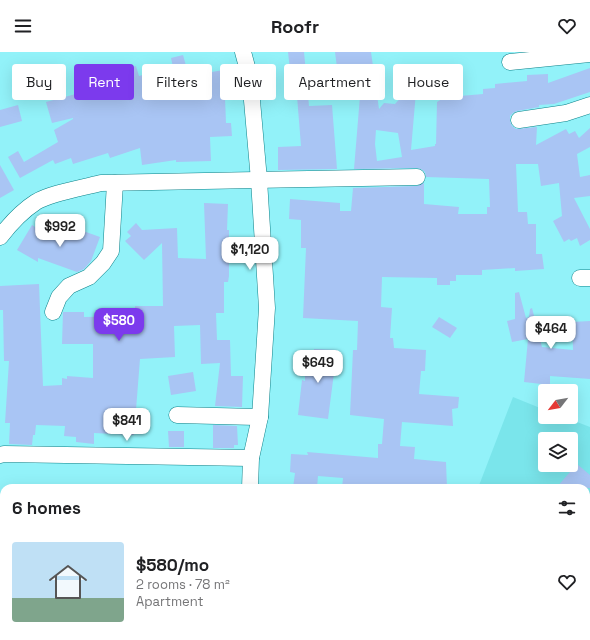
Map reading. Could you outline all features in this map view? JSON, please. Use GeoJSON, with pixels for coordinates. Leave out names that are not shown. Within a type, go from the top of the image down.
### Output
{"type":"FeatureCollection","features":[{"type":"Feature","properties":{"kind":"street"},"geometry":{"type":"LineString","coordinates":[[243,52],[250,78],[259,180],[267,308],[260,417],[251,458],[250,484]]}},
{"type":"Feature","properties":{"kind":"street"},"geometry":{"type":"LineString","coordinates":[[510,62],[590,54]]}},
{"type":"Feature","properties":{"kind":"street"},"geometry":{"type":"LineString","coordinates":[[519,120],[566,113],[590,105]]}},
{"type":"Feature","properties":{"kind":"street"},"geometry":{"type":"LineString","coordinates":[[0,236],[13,222],[36,202],[54,194],[101,183],[417,177]]}},
{"type":"Feature","properties":{"kind":"street"},"geometry":{"type":"LineString","coordinates":[[52,312],[59,297],[69,286],[89,277],[103,263],[111,251],[115,183]]}},
{"type":"Feature","properties":{"kind":"street"},"geometry":{"type":"LineString","coordinates":[[177,415],[260,417]]}},
{"type":"Feature","properties":{"kind":"street"},"geometry":{"type":"LineString","coordinates":[[2,455],[251,458]]}},
{"type":"Feature","properties":{"kind":"shaded area"},"geometry":{"type":"Polygon","coordinates":[[[513,397],[538,407],[538,424],[578,424],[578,422],[590,427],[590,484],[480,484],[513,397]]]}},
{"type":"Feature","properties":{"kind":"building"},"geometry":{"type":"Polygon","coordinates":[[[288,52],[304,52],[305,64],[289,64],[288,52]]]}},
{"type":"Feature","properties":{"kind":"building"},"geometry":{"type":"Polygon","coordinates":[[[335,52],[371,52],[373,64],[337,64],[335,52]]]}},
{"type":"Feature","properties":{"kind":"building"},"geometry":{"type":"Polygon","coordinates":[[[183,55],[186,64],[172,64],[171,58],[183,55]]]}},
{"type":"Feature","properties":{"kind":"building"},"geometry":{"type":"Polygon","coordinates":[[[136,66],[139,76],[142,75],[142,100],[212,100],[212,72],[220,71],[220,100],[225,100],[226,123],[231,123],[232,136],[210,137],[211,161],[176,162],[176,160],[142,165],[140,148],[110,158],[108,153],[73,164],[71,158],[55,164],[53,160],[20,178],[8,157],[18,151],[24,162],[58,142],[54,130],[73,119],[52,123],[46,102],[53,100],[66,100],[66,97],[74,94],[74,100],[134,100],[134,67],[136,66]]]}},
{"type":"Feature","properties":{"kind":"building"},"geometry":{"type":"Polygon","coordinates":[[[590,68],[590,92],[554,104],[539,105],[539,107],[517,111],[510,116],[510,121],[512,126],[516,129],[537,127],[536,145],[566,129],[569,134],[575,131],[579,138],[590,128],[590,147],[577,154],[580,177],[590,175],[590,196],[574,198],[590,229],[590,240],[580,246],[577,238],[571,241],[569,239],[564,242],[553,221],[562,216],[559,183],[541,186],[538,164],[516,164],[518,212],[527,212],[528,224],[536,224],[536,254],[542,254],[544,269],[515,271],[515,268],[482,270],[482,275],[456,275],[456,281],[450,281],[450,285],[437,285],[437,278],[382,277],[381,307],[392,308],[390,338],[393,338],[394,348],[426,350],[425,371],[421,371],[419,394],[459,397],[458,408],[452,409],[453,426],[402,422],[400,446],[415,447],[414,459],[446,462],[447,484],[342,484],[343,478],[318,476],[317,484],[294,484],[295,473],[290,472],[291,454],[308,455],[307,452],[378,458],[378,444],[382,444],[384,419],[350,415],[353,350],[357,350],[358,321],[303,318],[306,248],[301,248],[301,220],[289,219],[290,199],[340,203],[340,211],[351,211],[353,188],[417,186],[424,183],[424,204],[459,207],[458,214],[487,214],[487,207],[490,207],[489,179],[426,177],[425,172],[417,168],[354,169],[360,100],[378,100],[379,109],[384,103],[395,104],[399,100],[415,100],[411,150],[435,146],[437,102],[440,100],[463,100],[463,96],[483,94],[483,89],[495,88],[495,84],[527,81],[527,75],[548,74],[548,83],[590,68]],[[376,130],[375,144],[377,161],[402,157],[398,133],[376,130]]]}},
{"type":"Feature","properties":{"kind":"building"},"geometry":{"type":"Polygon","coordinates":[[[297,100],[308,100],[309,106],[332,105],[337,169],[278,170],[278,147],[301,146],[297,100]]]}},
{"type":"Feature","properties":{"kind":"building"},"geometry":{"type":"Polygon","coordinates":[[[18,105],[22,121],[0,127],[0,110],[18,105]]]}},
{"type":"Feature","properties":{"kind":"building"},"geometry":{"type":"Polygon","coordinates":[[[0,165],[14,190],[0,198],[0,165]]]}},
{"type":"Feature","properties":{"kind":"building"},"geometry":{"type":"Polygon","coordinates":[[[204,203],[228,204],[227,230],[229,230],[229,276],[228,282],[224,282],[224,313],[216,313],[217,340],[230,340],[231,376],[243,376],[242,407],[215,406],[220,363],[201,364],[200,325],[174,326],[175,357],[140,359],[134,435],[94,433],[94,444],[76,442],[76,437],[64,436],[65,426],[36,425],[32,445],[9,444],[10,423],[5,423],[9,361],[4,361],[3,310],[0,310],[0,286],[39,284],[43,386],[62,385],[62,378],[67,379],[67,376],[93,378],[93,344],[62,344],[63,312],[84,312],[84,317],[135,316],[135,306],[163,306],[162,243],[144,260],[125,241],[131,236],[127,232],[136,223],[142,230],[177,228],[178,258],[206,259],[204,203]]]}},
{"type":"Feature","properties":{"kind":"building"},"geometry":{"type":"Polygon","coordinates":[[[32,225],[38,229],[41,225],[68,240],[72,227],[100,237],[91,261],[84,269],[77,272],[38,258],[38,262],[17,250],[32,225]]]}},
{"type":"Feature","properties":{"kind":"building"},"geometry":{"type":"Polygon","coordinates":[[[519,292],[526,318],[529,317],[530,309],[532,308],[542,347],[573,350],[572,322],[590,321],[590,379],[550,376],[550,384],[524,382],[528,339],[512,342],[507,321],[515,319],[515,293],[519,292]]]}},
{"type":"Feature","properties":{"kind":"building"},"geometry":{"type":"Polygon","coordinates":[[[439,317],[457,328],[450,338],[432,327],[439,317]]]}},
{"type":"Feature","properties":{"kind":"building"},"geometry":{"type":"Polygon","coordinates":[[[314,349],[337,350],[328,419],[298,415],[302,380],[305,381],[305,358],[314,359],[314,349]]]}},
{"type":"Feature","properties":{"kind":"building"},"geometry":{"type":"Polygon","coordinates":[[[193,372],[196,391],[171,395],[168,376],[193,372]]]}},
{"type":"Feature","properties":{"kind":"building"},"geometry":{"type":"Polygon","coordinates":[[[213,425],[237,426],[238,445],[234,445],[234,448],[213,448],[213,425]]]}},
{"type":"Feature","properties":{"kind":"building"},"geometry":{"type":"Polygon","coordinates":[[[168,431],[184,431],[184,447],[169,447],[168,431]]]}},
{"type":"Feature","properties":{"kind":"building"},"geometry":{"type":"Polygon","coordinates":[[[578,465],[590,475],[590,484],[560,484],[570,472],[578,472],[578,465]]]}}]}
